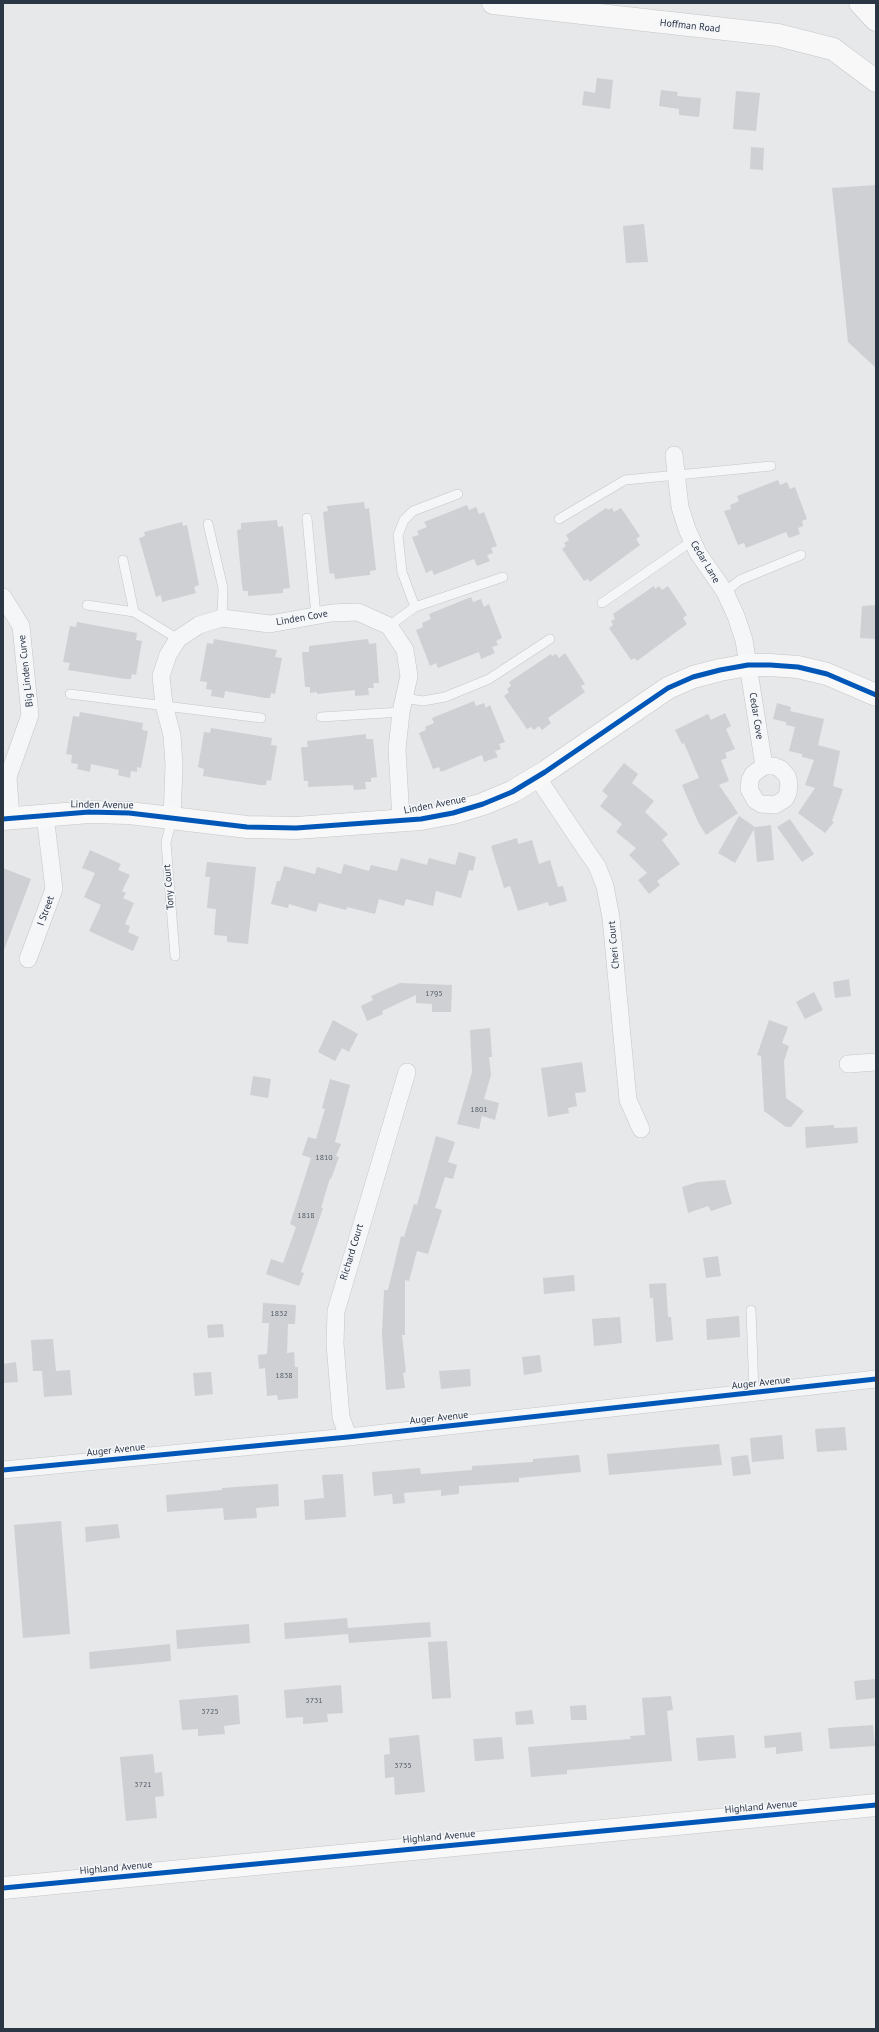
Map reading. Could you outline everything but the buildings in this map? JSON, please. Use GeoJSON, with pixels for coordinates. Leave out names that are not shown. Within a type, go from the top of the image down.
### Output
{"type":"FeatureCollection","features":[{"type":"Feature","properties":{"kind":"street","name":"Hoffman Road"},"geometry":{"type":"LineString","coordinates":[[493,3],[778,35],[833,49],[876,81]]}},
{"type":"Feature","properties":{"kind":"street","name":"Cedar Lane"},"geometry":{"type":"LineString","coordinates":[[674,455],[680,507],[692,541],[698,553],[724,592],[740,628],[748,665]]}},
{"type":"Feature","properties":{"kind":"street","name":"Big Linden Curve"},"geometry":{"type":"LineString","coordinates":[[3,597],[21,626],[30,715],[8,777],[7,818]]}},
{"type":"Feature","properties":{"kind":"street","name":"Linden Cove"},"geometry":{"type":"LineString","coordinates":[[172,819],[174,765],[172,735],[164,705],[161,676],[168,655],[178,639],[199,625],[222,618],[270,624],[331,613],[358,612],[389,626]]}},
{"type":"Feature","properties":{"kind":"street"},"geometry":{"type":"LineString","coordinates":[[389,626],[405,650],[409,676],[403,705],[397,749],[401,821]]}},
{"type":"Feature","properties":{"kind":"street","name":"Linden Avenue"},"geometry":{"type":"LineString","coordinates":[[7,818],[89,812],[129,813],[247,827],[296,828],[401,821],[453,813],[483,804],[512,792],[537,777],[668,688],[693,677],[748,665],[798,667],[827,674],[876,695]]}},
{"type":"Feature","properties":{"kind":"street","name":"Cedar Cove"},"geometry":{"type":"LineString","coordinates":[[748,665],[764,766]]}},
{"type":"Feature","properties":{"kind":"street","name":"Cheri Court"},"geometry":{"type":"LineString","coordinates":[[537,777],[596,866],[605,886],[611,918],[628,1100],[641,1129]]}},
{"type":"Feature","properties":{"kind":"street","name":"I Street"},"geometry":{"type":"LineString","coordinates":[[28,958],[54,889],[45,815]]}},
{"type":"Feature","properties":{"kind":"street"},"geometry":{"type":"LineString","coordinates":[[848,1064],[876,1062]]}},
{"type":"Feature","properties":{"kind":"street","name":"Richard Court"},"geometry":{"type":"LineString","coordinates":[[348,1437],[341,1417],[334,1332],[336,1311],[407,1072]]}},
{"type":"Feature","properties":{"kind":"street","name":"Auger Avenue"},"geometry":{"type":"LineString","coordinates":[[3,1470],[348,1437],[876,1379]]}},
{"type":"Feature","properties":{"kind":"street","name":"Highland Avenue"},"geometry":{"type":"LineString","coordinates":[[3,1888],[876,1805]]}},
{"type":"Feature","properties":{"kind":"lane"},"geometry":{"type":"LineString","coordinates":[[559,519],[625,480],[771,466]]}},
{"type":"Feature","properties":{"kind":"lane"},"geometry":{"type":"LineString","coordinates":[[415,607],[402,572],[398,535],[404,520],[413,511],[458,494]]}},
{"type":"Feature","properties":{"kind":"lane"},"geometry":{"type":"LineString","coordinates":[[308,518],[316,616]]}},
{"type":"Feature","properties":{"kind":"lane"},"geometry":{"type":"LineString","coordinates":[[208,524],[223,588],[222,618]]}},
{"type":"Feature","properties":{"kind":"lane"},"geometry":{"type":"LineString","coordinates":[[602,603],[692,541]]}},
{"type":"Feature","properties":{"kind":"lane"},"geometry":{"type":"LineString","coordinates":[[724,592],[740,580],[800,556]]}},
{"type":"Feature","properties":{"kind":"lane"},"geometry":{"type":"LineString","coordinates":[[123,560],[134,612]]}},
{"type":"Feature","properties":{"kind":"lane"},"geometry":{"type":"LineString","coordinates":[[389,626],[415,607],[503,577]]}},
{"type":"Feature","properties":{"kind":"lane"},"geometry":{"type":"LineString","coordinates":[[87,605],[134,612],[178,639]]}},
{"type":"Feature","properties":{"kind":"lane"},"geometry":{"type":"LineString","coordinates":[[321,717],[403,705],[445,697],[490,679],[550,639]]}},
{"type":"Feature","properties":{"kind":"lane"},"geometry":{"type":"LineString","coordinates":[[70,694],[261,718]]}},
{"type":"Feature","properties":{"kind":"lane","name":"Tony Court"},"geometry":{"type":"LineString","coordinates":[[172,819],[166,842],[175,956]]}},
{"type":"Feature","properties":{"kind":"lane"},"geometry":{"type":"LineString","coordinates":[[751,1310],[754,1392]]}},
{"type":"Feature","properties":{"kind":"cycle path"},"geometry":{"type":"LineString","coordinates":[[3,819],[89,812],[129,813],[247,827],[296,828],[421,819],[453,813],[483,804],[512,792],[545,772],[668,688],[693,677],[748,665],[798,667],[827,674],[876,695]]}},
{"type":"Feature","properties":{"kind":"cycle path"},"geometry":{"type":"LineString","coordinates":[[3,1470],[348,1437],[876,1379]]}},
{"type":"Feature","properties":{"kind":"cycle path"},"geometry":{"type":"LineString","coordinates":[[3,1888],[876,1805]]}}]}
